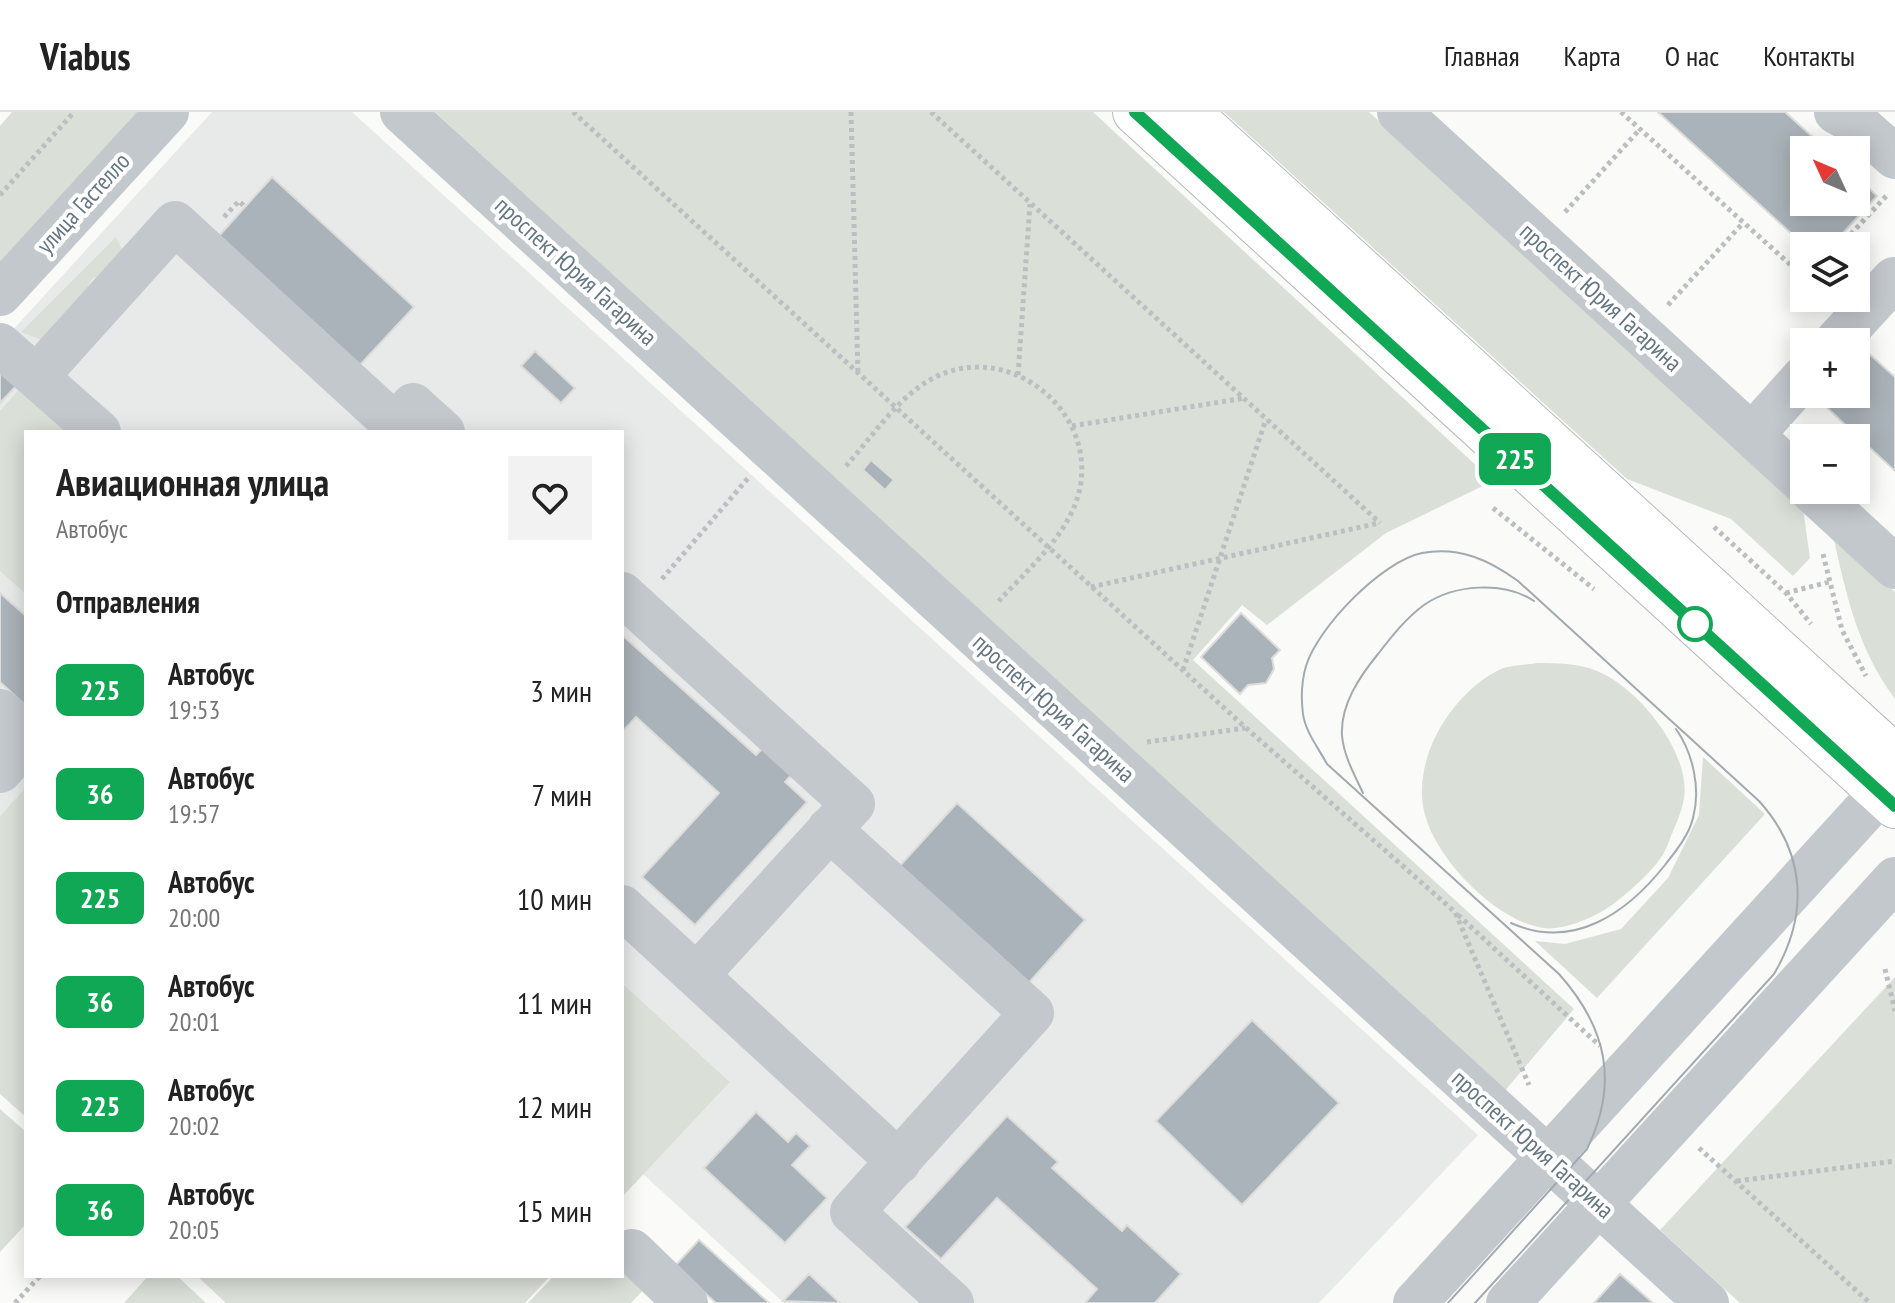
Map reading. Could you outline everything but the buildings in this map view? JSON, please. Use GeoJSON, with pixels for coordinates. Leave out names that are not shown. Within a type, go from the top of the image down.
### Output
{"type":"FeatureCollection","features":[{"type":"Feature","properties":{"kind":"main road"},"geometry":{"type":"LineString","coordinates":[[1135,112],[1891,783]]}},
{"type":"Feature","properties":{"kind":"main road"},"geometry":{"type":"LineString","coordinates":[[1188,112],[1891,783]]}},
{"type":"Feature","properties":{"kind":"street","name":"улица Гастелло"},"geometry":{"type":"LineString","coordinates":[[0,294],[167,112]]}},
{"type":"Feature","properties":{"kind":"street","name":"проспект Юрия Гагарина"},"geometry":{"type":"LineString","coordinates":[[402,112],[1707,1303]]}},
{"type":"Feature","properties":{"kind":"street","name":"проспект Юрия Гагарина"},"geometry":{"type":"LineString","coordinates":[[1399,112],[1790,470]]}},
{"type":"Feature","properties":{"kind":"street"},"geometry":{"type":"LineString","coordinates":[[1854,116],[1895,157]]}},
{"type":"Feature","properties":{"kind":"street"},"geometry":{"type":"LineString","coordinates":[[37,376],[175,223],[392,428],[413,405],[441,430]]}},
{"type":"Feature","properties":{"kind":"street"},"geometry":{"type":"LineString","coordinates":[[1849,328],[1895,279]]}},
{"type":"Feature","properties":{"kind":"street"},"geometry":{"type":"LineString","coordinates":[[0,345],[97,430]]}},
{"type":"Feature","properties":{"kind":"street"},"geometry":{"type":"LineString","coordinates":[[1752,435],[1790,393]]}},
{"type":"Feature","properties":{"kind":"street"},"geometry":{"type":"LineString","coordinates":[[1826,504],[1895,567]]}},
{"type":"Feature","properties":{"kind":"street"},"geometry":{"type":"LineString","coordinates":[[630,601],[853,804],[697,975]]}},
{"type":"Feature","properties":{"kind":"street"},"geometry":{"type":"LineString","coordinates":[[0,711],[24,732]]}},
{"type":"Feature","properties":{"kind":"street"},"geometry":{"type":"LineString","coordinates":[[0,771],[24,744]]}},
{"type":"Feature","properties":{"kind":"street"},"geometry":{"type":"LineString","coordinates":[[1415,1303],[1891,783]]}},
{"type":"Feature","properties":{"kind":"street"},"geometry":{"type":"LineString","coordinates":[[829,829],[1032,1013],[852,1212],[952,1303]]}},
{"type":"Feature","properties":{"kind":"street"},"geometry":{"type":"LineString","coordinates":[[1508,1303],[1895,879]]}},
{"type":"Feature","properties":{"kind":"street"},"geometry":{"type":"LineString","coordinates":[[624,909],[899,1162]]}},
{"type":"Feature","properties":{"kind":"street"},"geometry":{"type":"LineString","coordinates":[[632,1251],[686,1303]]}},
{"type":"Feature","properties":{"kind":"path"},"geometry":{"type":"LineString","coordinates":[[0,195],[74,112]]}},
{"type":"Feature","properties":{"kind":"path"},"geometry":{"type":"LineString","coordinates":[[573,112],[1246,728],[1583,1027]]}},
{"type":"Feature","properties":{"kind":"path"},"geometry":{"type":"LineString","coordinates":[[851,112],[858,375]]}},
{"type":"Feature","properties":{"kind":"path"},"geometry":{"type":"LineString","coordinates":[[931,112],[1380,523],[1091,587]]}},
{"type":"Feature","properties":{"kind":"path"},"geometry":{"type":"LineString","coordinates":[[1621,112],[1790,265]]}},
{"type":"Feature","properties":{"kind":"path"},"geometry":{"type":"LineString","coordinates":[[1564,212],[1640,129]]}},
{"type":"Feature","properties":{"kind":"path"},"geometry":{"type":"LineString","coordinates":[[1853,232],[1895,187]]}},
{"type":"Feature","properties":{"kind":"path"},"geometry":{"type":"LineString","coordinates":[[1018,375],[1030,203]]}},
{"type":"Feature","properties":{"kind":"path"},"geometry":{"type":"LineString","coordinates":[[1667,306],[1743,223]]}},
{"type":"Feature","properties":{"kind":"path"},"geometry":{"type":"LineString","coordinates":[[821,494],[898,408],[926,382],[961,369],[1000,369],[1018,375],[1055,401],[1072,426],[1081,462],[1077,499],[1061,532],[971,632]]}},
{"type":"Feature","properties":{"kind":"path"},"geometry":{"type":"LineString","coordinates":[[1072,426],[1245,398]]}},
{"type":"Feature","properties":{"kind":"path"},"geometry":{"type":"LineString","coordinates":[[1183,670],[1266,419]]}},
{"type":"Feature","properties":{"kind":"path"},"geometry":{"type":"LineString","coordinates":[[630,601],[758,468]]}},
{"type":"Feature","properties":{"kind":"path"},"geometry":{"type":"LineString","coordinates":[[1493,508],[1603,595]]}},
{"type":"Feature","properties":{"kind":"path"},"geometry":{"type":"LineString","coordinates":[[1822,551],[1842,630],[1871,685]]}},
{"type":"Feature","properties":{"kind":"path"},"geometry":{"type":"LineString","coordinates":[[1786,593],[1829,582]]}},
{"type":"Feature","properties":{"kind":"path"},"geometry":{"type":"LineString","coordinates":[[1099,748],[1246,728]]}},
{"type":"Feature","properties":{"kind":"path"},"geometry":{"type":"LineString","coordinates":[[1455,912],[1530,1086]]}},
{"type":"Feature","properties":{"kind":"path"},"geometry":{"type":"LineString","coordinates":[[1895,978],[1885,969],[1895,1011]]}},
{"type":"Feature","properties":{"kind":"path"},"geometry":{"type":"LineString","coordinates":[[1711,1158],[1870,1303]]}},
{"type":"Feature","properties":{"kind":"path"},"geometry":{"type":"LineString","coordinates":[[1736,1182],[1895,1161]]}},
{"type":"Feature","properties":{"kind":"path"},"geometry":{"type":"LineString","coordinates":[[15,1303],[38,1278]]}},
{"type":"Feature","properties":{"kind":"shaded area"},"geometry":{"type":"Polygon","coordinates":[[[12,112],[139,112],[0,265],[0,126],[12,112]]]}},
{"type":"Feature","properties":{"kind":"shaded area"},"geometry":{"type":"Polygon","coordinates":[[[212,112],[352,112],[1478,1135],[1319,1303],[784,1303],[643,1174],[730,1082],[624,985],[624,430],[24,430],[24,789],[0,816],[0,344],[212,112]]]}},
{"type":"Feature","properties":{"kind":"shaded area"},"geometry":{"type":"Polygon","coordinates":[[[435,112],[1093,112],[1493,481],[1386,533],[1267,625],[1242,605],[1193,660],[1574,1009],[1503,1093],[435,112]]]}},
{"type":"Feature","properties":{"kind":"shaded area"},"geometry":{"type":"Polygon","coordinates":[[[1224,112],[1369,112],[1790,497],[1790,504],[1798,504],[1803,509],[1810,558],[1793,576],[1731,519],[1627,479],[1224,112]]]}},
{"type":"Feature","properties":{"kind":"shaded area"},"geometry":{"type":"Polygon","coordinates":[[[116,237],[127,261],[92,279],[66,324],[45,341],[21,332],[116,237]]]}},
{"type":"Feature","properties":{"kind":"shaded area"},"geometry":{"type":"Polygon","coordinates":[[[23,385],[75,430],[24,430],[24,592],[0,571],[0,411],[23,385]]]}},
{"type":"Feature","properties":{"kind":"shaded area"},"geometry":{"type":"Polygon","coordinates":[[[1833,536],[1895,592],[1895,699],[1862,641],[1833,536]]]}},
{"type":"Feature","properties":{"kind":"shaded area"},"geometry":{"type":"Polygon","coordinates":[[[1537,663],[1590,668],[1629,691],[1670,742],[1684,780],[1684,798],[1679,815],[1664,852],[1653,868],[1609,907],[1571,925],[1552,928],[1525,923],[1506,914],[1471,886],[1442,851],[1425,815],[1422,794],[1430,751],[1451,711],[1466,694],[1501,669],[1537,663]]]}},
{"type":"Feature","properties":{"kind":"shaded area"},"geometry":{"type":"Polygon","coordinates":[[[1703,757],[1765,814],[1597,998],[1535,941],[1565,944],[1621,929],[1668,878],[1699,815],[1703,757]]]}},
{"type":"Feature","properties":{"kind":"shaded area"},"geometry":{"type":"Polygon","coordinates":[[[24,789],[24,1115],[0,1094],[0,816],[24,789]]]}},
{"type":"Feature","properties":{"kind":"shaded area"},"geometry":{"type":"Polygon","coordinates":[[[1895,977],[1895,1303],[1740,1303],[1660,1230],[1895,977]]]}},
{"type":"Feature","properties":{"kind":"shaded area"},"geometry":{"type":"Polygon","coordinates":[[[624,985],[730,1082],[624,1195],[624,985]]]}},
{"type":"Feature","properties":{"kind":"shaded area"},"geometry":{"type":"Polygon","coordinates":[[[0,1109],[24,1130],[24,1226],[0,1252],[0,1109]]]}},
{"type":"Feature","properties":{"kind":"shaded area"},"geometry":{"type":"Polygon","coordinates":[[[624,1263],[648,1285],[631,1303],[528,1303],[552,1278],[624,1278],[624,1263]]]}},
{"type":"Feature","properties":{"kind":"shaded area"},"geometry":{"type":"Polygon","coordinates":[[[146,1278],[179,1278],[206,1303],[124,1303],[146,1278]]]}},
{"type":"Feature","properties":{"kind":"shaded area"},"geometry":{"type":"Polygon","coordinates":[[[199,1278],[548,1278],[525,1303],[226,1303],[199,1278]]]}},
{"type":"Feature","properties":{"kind":"tram line"},"geometry":{"type":"LineString","coordinates":[[1448,1303],[1587,1149],[1597,1125],[1605,1079],[1603,1057],[1588,1015],[1559,974],[1327,764],[1304,720],[1302,696],[1306,666],[1337,615],[1389,569],[1406,559],[1436,551],[1473,556],[1518,581],[1759,801],[1786,842],[1794,863],[1797,885],[1793,929],[1774,974],[1475,1303]]}},
{"type":"Feature","properties":{"kind":"tram line"},"geometry":{"type":"LineString","coordinates":[[1363,793],[1343,743],[1344,713],[1358,681],[1400,628],[1424,605],[1464,589],[1508,590],[1534,601]]}},
{"type":"Feature","properties":{"kind":"tram line"},"geometry":{"type":"LineString","coordinates":[[1511,923],[1534,931],[1577,930],[1616,912],[1665,865],[1688,831],[1696,795],[1694,772],[1687,749],[1676,729]]}},
{"type":"Feature","properties":{"kind":"bus line","name":"225"},"geometry":{"type":"LineString","coordinates":[[1135,112],[1895,806]]}}]}
